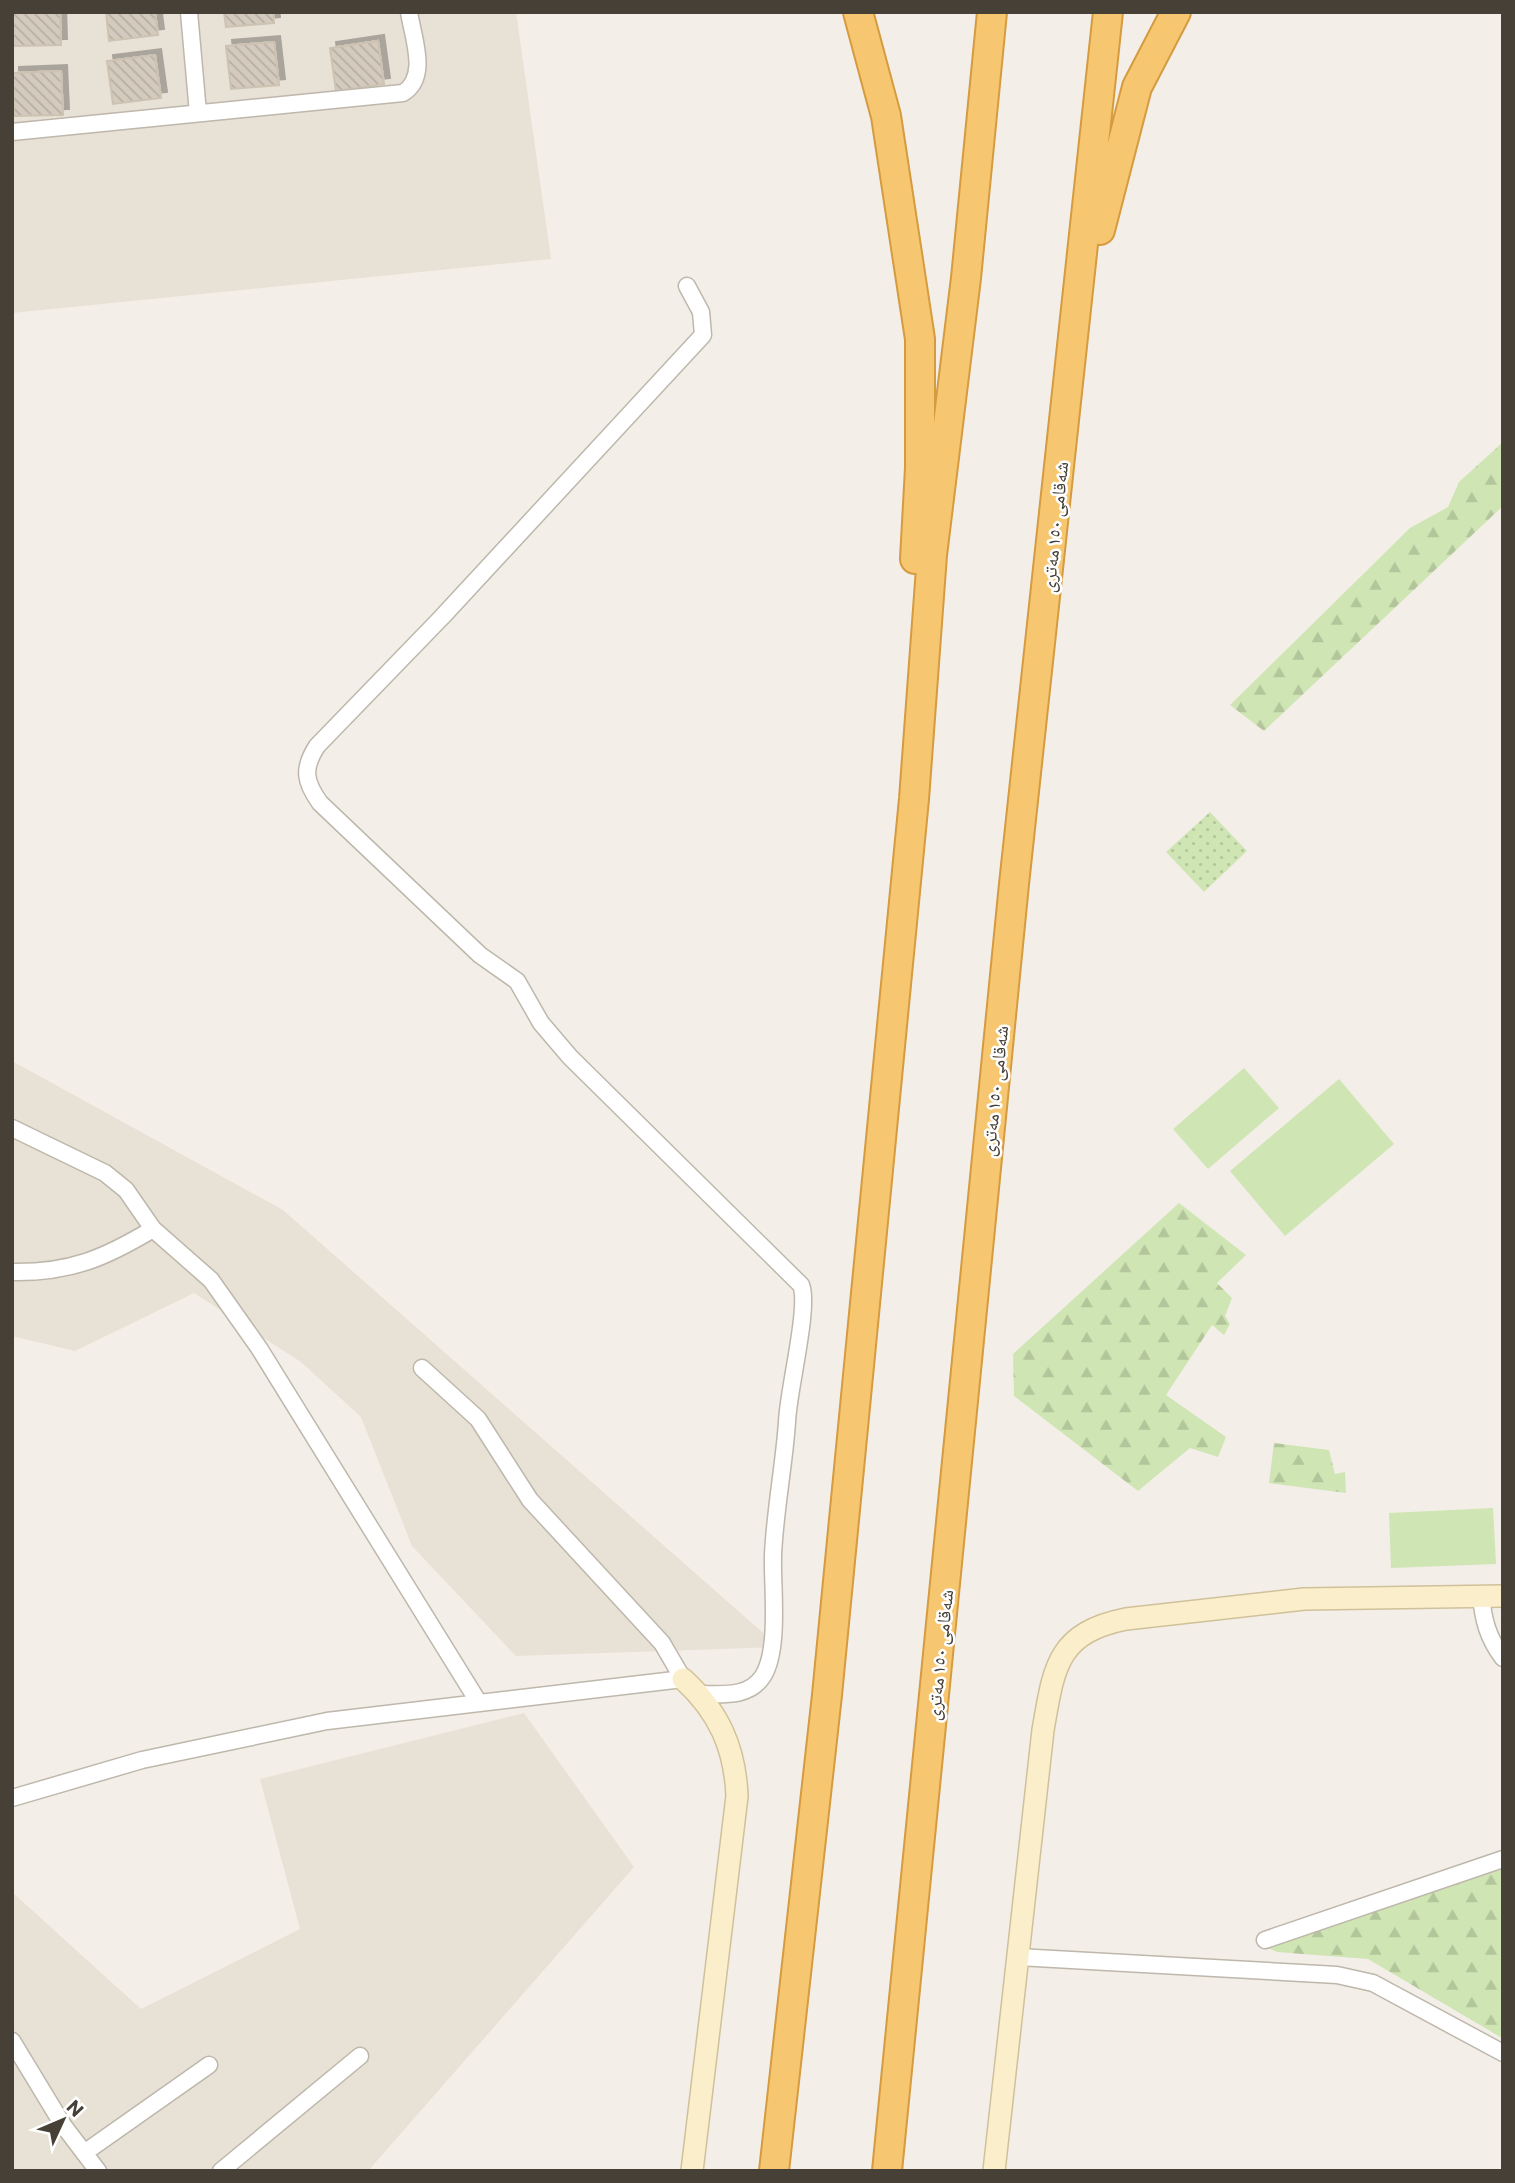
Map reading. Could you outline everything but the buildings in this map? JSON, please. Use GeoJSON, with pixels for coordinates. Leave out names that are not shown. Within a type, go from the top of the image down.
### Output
{"type":"FeatureCollection","features":[{"type":"Feature","properties":{"kind":"highway"},"geometry":{"type":"LineString","coordinates":[[858,12],[886,116],[920,339],[920,456],[913,641],[914,800]]}},
{"type":"Feature","properties":{"kind":"highway"},"geometry":{"type":"LineString","coordinates":[[774,2171],[827,1695],[914,800],[932,555],[966,278],[992,12]]}},
{"type":"Feature","properties":{"kind":"highway","name":"شەقامی ١٥٠ مەتری"},"geometry":{"type":"LineString","coordinates":[[887,2171],[1016,870],[1108,12]]}},
{"type":"Feature","properties":{"kind":"highway"},"geometry":{"type":"LineString","coordinates":[[1077,317],[1137,88],[1176,12]]}},
{"type":"Feature","properties":{"kind":"street"},"geometry":{"type":"LineString","coordinates":[[189,12],[198,113]]}},
{"type":"Feature","properties":{"kind":"street"},"geometry":{"type":"LineString","coordinates":[[12,132],[403,93],[415,84],[419,69],[409,12]]}},
{"type":"Feature","properties":{"kind":"street"},"geometry":{"type":"LineString","coordinates":[[687,286],[701,313],[703,335],[442,617],[317,747],[307,762],[305,776],[309,788],[340,822],[480,955],[517,981],[541,1023],[570,1057],[801,1285],[805,1304],[793,1364],[773,1553],[769,1663],[757,1684],[743,1691],[735,1694],[699,1694]]}},
{"type":"Feature","properties":{"kind":"street"},"geometry":{"type":"LineString","coordinates":[[12,1128],[105,1173],[126,1190],[153,1229],[211,1280],[259,1348],[479,1703]]}},
{"type":"Feature","properties":{"kind":"street"},"geometry":{"type":"LineString","coordinates":[[12,1272],[64,1268],[92,1262],[153,1229]]}},
{"type":"Feature","properties":{"kind":"street"},"geometry":{"type":"LineString","coordinates":[[422,1368],[478,1419],[530,1500],[662,1643],[683,1679],[699,1694],[724,1731],[732,1752],[737,1796],[692,2171]]}},
{"type":"Feature","properties":{"kind":"street"},"geometry":{"type":"LineString","coordinates":[[995,2171],[1050,1689],[1058,1662],[1074,1639],[1098,1624],[1304,1599],[1492,1596],[1483,1620],[1491,1643],[1503,1658]]}},
{"type":"Feature","properties":{"kind":"street"},"geometry":{"type":"LineString","coordinates":[[12,1798],[142,1760],[327,1721],[683,1679]]}},
{"type":"Feature","properties":{"kind":"street"},"geometry":{"type":"LineString","coordinates":[[1265,1940],[1503,1859]]}},
{"type":"Feature","properties":{"kind":"street"},"geometry":{"type":"LineString","coordinates":[[1018,1956],[1337,1975],[1373,1983],[1503,2053]]}},
{"type":"Feature","properties":{"kind":"street"},"geometry":{"type":"LineString","coordinates":[[12,2041],[63,2125],[98,2171]]}},
{"type":"Feature","properties":{"kind":"street"},"geometry":{"type":"LineString","coordinates":[[221,2171],[360,2056]]}},
{"type":"Feature","properties":{"kind":"street"},"geometry":{"type":"LineString","coordinates":[[85,2153],[209,2065]]}},
{"type":"Feature","properties":{"kind":"shaded area"},"geometry":{"type":"Polygon","coordinates":[[[12,12],[516,12],[551,259],[12,313],[12,12]]]}},
{"type":"Feature","properties":{"kind":"shaded area"},"geometry":{"type":"Polygon","coordinates":[[[12,1061],[283,1210],[779,1647],[516,1656],[412,1546],[361,1417],[301,1362],[194,1293],[75,1351],[12,1336],[12,1061]]]}},
{"type":"Feature","properties":{"kind":"shaded area"},"geometry":{"type":"Polygon","coordinates":[[[524,1713],[634,1867],[368,2171],[12,2171],[12,1892],[141,2009],[300,1929],[260,1779],[524,1713]]]}},
{"type":"Feature","properties":{"kind":"green space"},"geometry":{"type":"Polygon","coordinates":[[[1503,442],[1503,506],[1264,731],[1230,705],[1410,528],[1448,507],[1459,482],[1503,442]]]}},
{"type":"Feature","properties":{"kind":"green space"},"geometry":{"type":"Polygon","coordinates":[[[1210,812],[1247,851],[1204,892],[1166,852],[1210,812]]]}},
{"type":"Feature","properties":{"kind":"green space"},"geometry":{"type":"Polygon","coordinates":[[[1244,1068],[1279,1108],[1208,1169],[1173,1129],[1244,1068]]]}},
{"type":"Feature","properties":{"kind":"green space"},"geometry":{"type":"Polygon","coordinates":[[[1339,1079],[1394,1144],[1285,1236],[1230,1171],[1339,1079]]]}},
{"type":"Feature","properties":{"kind":"green space"},"geometry":{"type":"Polygon","coordinates":[[[1179,1203],[1246,1255],[1217,1283],[1232,1298],[1225,1316],[1230,1324],[1224,1335],[1212,1325],[1166,1395],[1226,1437],[1218,1457],[1190,1448],[1138,1491],[1014,1396],[1013,1354],[1179,1203]]]}},
{"type":"Feature","properties":{"kind":"green space"},"geometry":{"type":"Polygon","coordinates":[[[1274,1443],[1329,1450],[1335,1474],[1345,1472],[1346,1493],[1269,1483],[1274,1443]]]}},
{"type":"Feature","properties":{"kind":"green space"},"geometry":{"type":"Polygon","coordinates":[[[1493,1508],[1496,1564],[1391,1568],[1389,1513],[1493,1508]]]}},
{"type":"Feature","properties":{"kind":"green space"},"geometry":{"type":"Polygon","coordinates":[[[1503,1869],[1502,2038],[1368,1959],[1277,1952],[1266,1947],[1503,1869]]]}}]}
